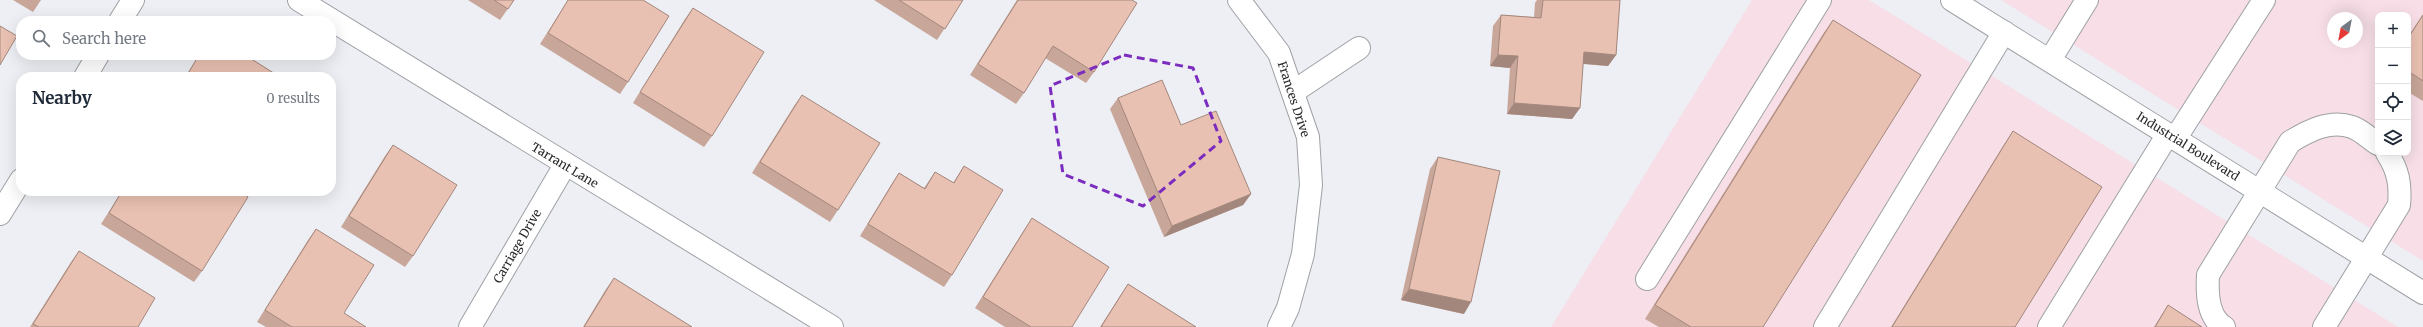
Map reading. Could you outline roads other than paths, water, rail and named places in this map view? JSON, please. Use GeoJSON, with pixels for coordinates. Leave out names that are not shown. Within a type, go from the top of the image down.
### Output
{"type":"FeatureCollection","features":[{"type":"Feature","properties":{"kind":"street"},"geometry":{"type":"LineString","coordinates":[[123,16],[133,0]]}},
{"type":"Feature","properties":{"kind":"street","name":"Tarrant Lane"},"geometry":{"type":"LineString","coordinates":[[298,0],[324,16]]}},
{"type":"Feature","properties":{"kind":"street","name":"Frances Drive"},"geometry":{"type":"LineString","coordinates":[[1239,0],[1279,53],[1308,136],[1311,185],[1303,254],[1288,308],[1279,327]]}},
{"type":"Feature","properties":{"kind":"street"},"geometry":{"type":"LineString","coordinates":[[1647,279],[1820,0]]}},
{"type":"Feature","properties":{"kind":"street","name":"Industrial Boulevard"},"geometry":{"type":"LineString","coordinates":[[1952,0],[2423,293]]}},
{"type":"Feature","properties":{"kind":"street"},"geometry":{"type":"LineString","coordinates":[[2050,60],[2087,0]]}},
{"type":"Feature","properties":{"kind":"street"},"geometry":{"type":"LineString","coordinates":[[2049,327],[2172,136],[2264,0]]}},
{"type":"Feature","properties":{"kind":"street","name":"Tarrant Lane"},"geometry":{"type":"LineString","coordinates":[[336,23],[832,327]]}},
{"type":"Feature","properties":{"kind":"street"},"geometry":{"type":"LineString","coordinates":[[1825,327],[2004,32]]}},
{"type":"Feature","properties":{"kind":"street"},"geometry":{"type":"LineString","coordinates":[[1293,92],[1359,48]]}},
{"type":"Feature","properties":{"kind":"street"},"geometry":{"type":"LineString","coordinates":[[88,72],[95,60]]}},
{"type":"Feature","properties":{"kind":"street"},"geometry":{"type":"LineString","coordinates":[[2224,327],[2219,324],[2211,310],[2207,293],[2208,275],[2290,142],[2308,131],[2328,125],[2352,127],[2375,142]]}},
{"type":"Feature","properties":{"kind":"street"},"geometry":{"type":"LineString","coordinates":[[2324,327],[2399,205],[2400,185],[2395,166],[2389,156]]}},
{"type":"Feature","properties":{"kind":"street","name":"Carriage Drive"},"geometry":{"type":"LineString","coordinates":[[470,327],[565,165]]}},
{"type":"Feature","properties":{"kind":"street"},"geometry":{"type":"LineString","coordinates":[[0,214],[16,188]]}}]}
